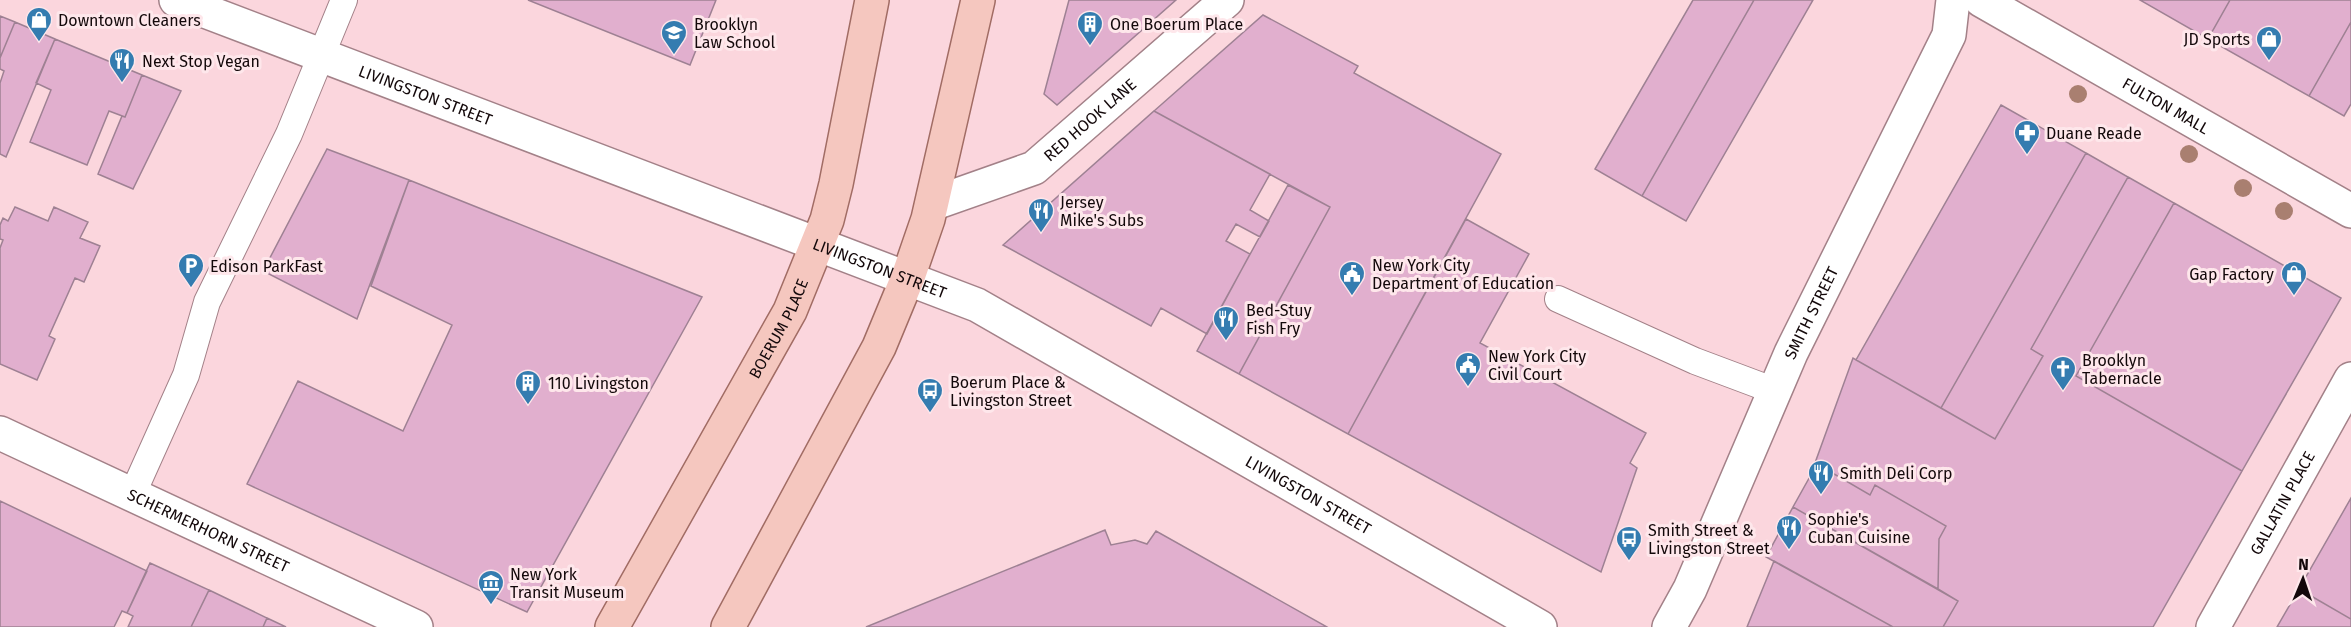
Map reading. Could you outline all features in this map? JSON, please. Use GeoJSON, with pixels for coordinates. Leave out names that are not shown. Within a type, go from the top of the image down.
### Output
{"type":"FeatureCollection","features":[{"type":"Feature","properties":{"kind":"main road","name":"BOERUM PLACE"},"geometry":{"type":"LineString","coordinates":[[612,627],[790,310],[819,243],[836,184],[872,0]]}},
{"type":"Feature","properties":{"kind":"main road"},"geometry":{"type":"LineString","coordinates":[[728,627],[879,347],[908,277],[932,204],[978,0]]}},
{"type":"Feature","properties":{"kind":"street","name":"LIVINGSTON STREET"},"geometry":{"type":"LineString","coordinates":[[176,0],[977,305],[1540,627]]}},
{"type":"Feature","properties":{"kind":"street","name":"RED HOOK LANE"},"geometry":{"type":"LineString","coordinates":[[932,204],[1034,168],[1227,0]]}},
{"type":"Feature","properties":{"kind":"street","name":"SMITH STREET"},"geometry":{"type":"LineString","coordinates":[[1669,627],[1690,589],[1791,353],[1949,35],[1953,0]]}},
{"type":"Feature","properties":{"kind":"street","name":"FULTON MALL"},"geometry":{"type":"LineString","coordinates":[[1981,0],[2351,211]]}},
{"type":"Feature","properties":{"kind":"street","name":"GALLATIN PLACE"},"geometry":{"type":"LineString","coordinates":[[2213,627],[2351,379]]}},
{"type":"Feature","properties":{"kind":"street","name":"SCHERMERHORN STREET"},"geometry":{"type":"LineString","coordinates":[[0,433],[133,493],[416,627]]}},
{"type":"Feature","properties":{"kind":"lane"},"geometry":{"type":"LineString","coordinates":[[133,493],[186,375],[207,302],[289,134],[344,0]]}},
{"type":"Feature","properties":{"kind":"lane"},"geometry":{"type":"LineString","coordinates":[[1558,299],[1695,361],[1775,391]]}},
{"type":"Feature","properties":{"kind":"building"},"geometry":{"type":"Polygon","coordinates":[[[528,0],[716,0],[690,65],[528,0]]]}},
{"type":"Feature","properties":{"kind":"building","name":"One Boerum Place"},"geometry":{"type":"Polygon","coordinates":[[[1069,0],[1176,0],[1057,105],[1044,94],[1069,0]]]}},
{"type":"Feature","properties":{"kind":"building"},"geometry":{"type":"Polygon","coordinates":[[[1693,0],[1754,0],[1642,196],[1595,169],[1693,0]]]}},
{"type":"Feature","properties":{"kind":"building"},"geometry":{"type":"Polygon","coordinates":[[[1754,0],[1813,0],[1686,221],[1642,196],[1754,0]]]}},
{"type":"Feature","properties":{"kind":"building"},"geometry":{"type":"Polygon","coordinates":[[[2140,0],[2230,0],[2208,39],[2140,0]]]}},
{"type":"Feature","properties":{"kind":"building"},"geometry":{"type":"Polygon","coordinates":[[[2230,0],[2351,0],[2351,22],[2309,96],[2208,39],[2230,0]]]}},
{"type":"Feature","properties":{"kind":"building","name":"New York City Department of Education"},"geometry":{"type":"Polygon","coordinates":[[[1263,15],[1358,66],[1354,73],[1501,154],[1348,434],[1239,374],[1330,207],[1154,111],[1263,15]]]}},
{"type":"Feature","properties":{"kind":"building"},"geometry":{"type":"Polygon","coordinates":[[[0,16],[15,22],[0,58],[0,16]]]}},
{"type":"Feature","properties":{"kind":"building"},"geometry":{"type":"Polygon","coordinates":[[[15,22],[55,39],[6,157],[0,154],[0,83],[4,71],[0,69],[0,58],[15,22]]]}},
{"type":"Feature","properties":{"kind":"building"},"geometry":{"type":"Polygon","coordinates":[[[2351,22],[2351,104],[2344,116],[2309,96],[2351,22]]]}},
{"type":"Feature","properties":{"kind":"building"},"geometry":{"type":"Polygon","coordinates":[[[55,39],[142,75],[125,117],[109,111],[87,165],[30,142],[51,90],[36,83],[55,39]]]}},
{"type":"Feature","properties":{"kind":"building"},"geometry":{"type":"Polygon","coordinates":[[[142,75],[181,91],[133,189],[98,174],[142,75]]]}},
{"type":"Feature","properties":{"kind":"building"},"geometry":{"type":"Polygon","coordinates":[[[2001,105],[2086,153],[1941,408],[1856,360],[2001,105]]]}},
{"type":"Feature","properties":{"kind":"building"},"geometry":{"type":"Polygon","coordinates":[[[1154,111],[1270,174],[1250,210],[1269,221],[1260,237],[1236,224],[1226,241],[1250,254],[1207,334],[1161,308],[1151,326],[1003,245],[1154,111]]]}},
{"type":"Feature","properties":{"kind":"building"},"geometry":{"type":"Polygon","coordinates":[[[327,149],[409,180],[357,319],[263,271],[327,149]]]}},
{"type":"Feature","properties":{"kind":"building"},"geometry":{"type":"Polygon","coordinates":[[[2086,153],[2128,177],[2031,349],[2043,356],[1995,439],[1941,408],[2086,153]]]}},
{"type":"Feature","properties":{"kind":"building","name":"Brooklyn Tabernacle"},"geometry":{"type":"Polygon","coordinates":[[[2128,177],[2174,203],[2076,376],[2242,471],[2153,627],[1943,627],[1958,601],[1938,589],[1939,539],[1946,526],[1875,485],[1870,495],[1815,463],[1853,358],[1995,439],[2043,356],[2031,349],[2128,177]]]}},
{"type":"Feature","properties":{"kind":"building","name":"110 Livingston"},"geometry":{"type":"Polygon","coordinates":[[[409,180],[702,297],[527,612],[247,484],[298,381],[403,431],[452,325],[371,286],[409,180]]]}},
{"type":"Feature","properties":{"kind":"building"},"geometry":{"type":"Polygon","coordinates":[[[1288,185],[1330,207],[1239,374],[1197,351],[1288,185]]]}},
{"type":"Feature","properties":{"kind":"building"},"geometry":{"type":"Polygon","coordinates":[[[2174,203],[2341,298],[2242,471],[2076,376],[2174,203]]]}},
{"type":"Feature","properties":{"kind":"building"},"geometry":{"type":"Polygon","coordinates":[[[15,207],[48,221],[54,207],[88,222],[80,238],[100,246],[84,282],[75,278],[49,336],[55,339],[37,380],[0,364],[0,248],[3,240],[0,239],[0,225],[3,218],[8,221],[15,207]]]}},
{"type":"Feature","properties":{"kind":"building","name":"New York City Civil Court"},"geometry":{"type":"Polygon","coordinates":[[[1466,219],[1529,254],[1480,343],[1646,433],[1630,463],[1637,468],[1601,572],[1348,434],[1466,219]]]}},
{"type":"Feature","properties":{"kind":"building"},"geometry":{"type":"Polygon","coordinates":[[[1817,464],[1870,495],[1875,485],[1946,526],[1939,539],[1938,589],[1793,507],[1817,464]]]}},
{"type":"Feature","properties":{"kind":"building"},"geometry":{"type":"Polygon","coordinates":[[[2351,498],[2351,619],[2299,589],[2351,498]]]}},
{"type":"Feature","properties":{"kind":"building"},"geometry":{"type":"Polygon","coordinates":[[[0,501],[147,571],[127,613],[122,611],[114,627],[0,627],[0,501]]]}},
{"type":"Feature","properties":{"kind":"building"},"geometry":{"type":"Polygon","coordinates":[[[1793,507],[1958,601],[1943,627],[1893,627],[1766,557],[1793,507]]]}},
{"type":"Feature","properties":{"kind":"building"},"geometry":{"type":"Polygon","coordinates":[[[1105,530],[1111,545],[1135,540],[1147,544],[1156,531],[1327,627],[866,627],[1105,530]]]}},
{"type":"Feature","properties":{"kind":"building"},"geometry":{"type":"Polygon","coordinates":[[[1774,561],[1893,627],[1747,627],[1774,561]]]}},
{"type":"Feature","properties":{"kind":"building"},"geometry":{"type":"Polygon","coordinates":[[[150,563],[209,590],[191,627],[128,627],[133,616],[127,613],[150,563]]]}},
{"type":"Feature","properties":{"kind":"building"},"geometry":{"type":"Polygon","coordinates":[[[2299,589],[2351,619],[2351,627],[2277,627],[2299,589]]]}},
{"type":"Feature","properties":{"kind":"building"},"geometry":{"type":"Polygon","coordinates":[[[209,590],[267,618],[263,627],[191,627],[209,590]]]}},
{"type":"Feature","properties":{"kind":"building"},"geometry":{"type":"Polygon","coordinates":[[[267,618],[286,627],[263,627],[267,618]]]}},
{"type":"Feature","properties":{"kind":"place","name":"Downtown Cleaners"},"geometry":{"type":"Point","coordinates":[39,43]}},
{"type":"Feature","properties":{"kind":"place","name":"One Boerum Place"},"geometry":{"type":"Point","coordinates":[1090,47]}},
{"type":"Feature","properties":{"kind":"place","name":"Brooklyn Law School"},"geometry":{"type":"Point","coordinates":[674,56]}},
{"type":"Feature","properties":{"kind":"place","name":"JD Sports"},"geometry":{"type":"Point","coordinates":[2269,62]}},
{"type":"Feature","properties":{"kind":"place","name":"Next Stop Vegan"},"geometry":{"type":"Point","coordinates":[122,84]}},
{"type":"Feature","properties":{"kind":"place","name":"Duane Reade"},"geometry":{"type":"Point","coordinates":[2027,156]}},
{"type":"Feature","properties":{"kind":"place","name":"Jersey Mike's Subs"},"geometry":{"type":"Point","coordinates":[1041,234]}},
{"type":"Feature","properties":{"kind":"place","name":"Edison ParkFast"},"geometry":{"type":"Point","coordinates":[191,289]}},
{"type":"Feature","properties":{"kind":"place","name":"New York City Department of Education"},"geometry":{"type":"Point","coordinates":[1352,297]}},
{"type":"Feature","properties":{"kind":"place","name":"Gap Factory"},"geometry":{"type":"Point","coordinates":[2294,297]}},
{"type":"Feature","properties":{"kind":"place","name":"Bed-Stuy Fish Fry"},"geometry":{"type":"Point","coordinates":[1226,342]}},
{"type":"Feature","properties":{"kind":"place","name":"New York City Civil Court"},"geometry":{"type":"Point","coordinates":[1468,388]}},
{"type":"Feature","properties":{"kind":"place","name":"Brooklyn Tabernacle"},"geometry":{"type":"Point","coordinates":[2063,392]}},
{"type":"Feature","properties":{"kind":"place","name":"110 Livingston"},"geometry":{"type":"Point","coordinates":[528,406]}},
{"type":"Feature","properties":{"kind":"place","name":"Boerum Place & Livingston Street"},"geometry":{"type":"Point","coordinates":[930,414]}},
{"type":"Feature","properties":{"kind":"place","name":"Smith Deli Corp"},"geometry":{"type":"Point","coordinates":[1821,496]}},
{"type":"Feature","properties":{"kind":"place","name":"Sophie's Cuban Cuisine"},"geometry":{"type":"Point","coordinates":[1789,551]}},
{"type":"Feature","properties":{"kind":"place","name":"Smith Street & Livingston Street"},"geometry":{"type":"Point","coordinates":[1629,562]}},
{"type":"Feature","properties":{"kind":"place","name":"New York Transit Museum"},"geometry":{"type":"Point","coordinates":[491,606]}}]}
